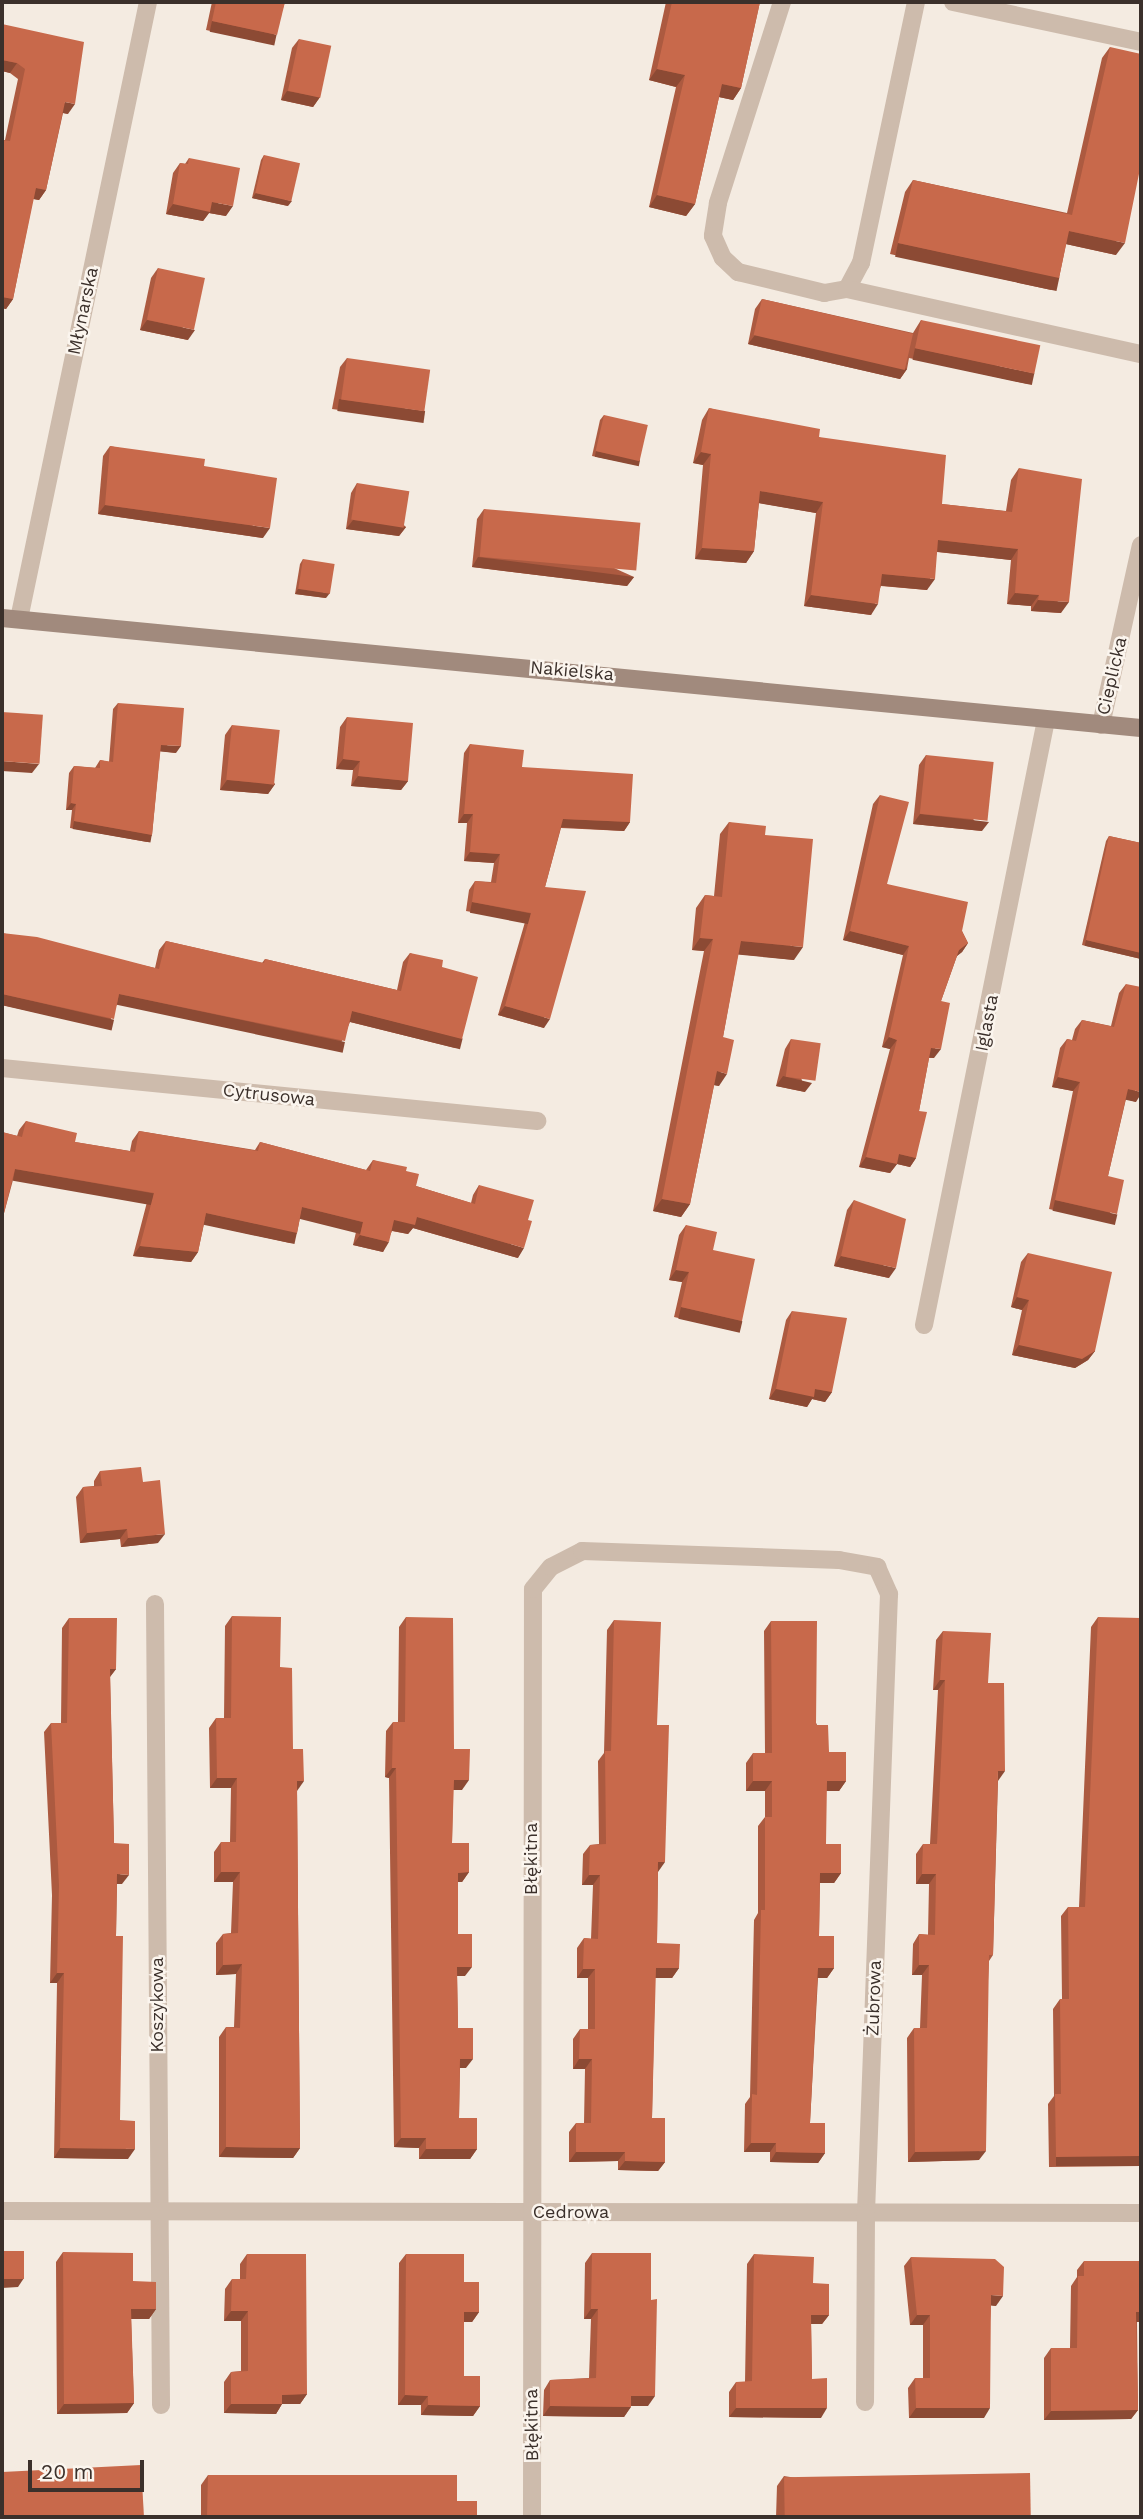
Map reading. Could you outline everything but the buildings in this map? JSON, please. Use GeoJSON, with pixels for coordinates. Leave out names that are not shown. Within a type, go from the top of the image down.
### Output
{"type":"FeatureCollection","features":[{"type":"Feature","properties":{"kind":"main road","name":"Nakielska"},"geometry":{"type":"LineString","coordinates":[[10,619],[1141,728]]}},
{"type":"Feature","properties":{"kind":"street","name":"Młynarska"},"geometry":{"type":"LineString","coordinates":[[10,619],[148,2]]}},
{"type":"Feature","properties":{"kind":"street"},"geometry":{"type":"LineString","coordinates":[[782,2],[718,204],[713,236],[723,258],[738,272],[824,293],[847,289],[1141,354]]}},
{"type":"Feature","properties":{"kind":"street"},"geometry":{"type":"LineString","coordinates":[[847,289],[861,263],[916,2]]}},
{"type":"Feature","properties":{"kind":"street"},"geometry":{"type":"LineString","coordinates":[[953,2],[1141,42]]}},
{"type":"Feature","properties":{"kind":"street","name":"Cieplicka"},"geometry":{"type":"LineString","coordinates":[[1101,725],[1141,545]]}},
{"type":"Feature","properties":{"kind":"street","name":"Iglasta"},"geometry":{"type":"LineString","coordinates":[[924,1325],[1046,720]]}},
{"type":"Feature","properties":{"kind":"street","name":"Cytrusowa"},"geometry":{"type":"LineString","coordinates":[[2,1068],[537,1121]]}},
{"type":"Feature","properties":{"kind":"street","name":"Błękitna"},"geometry":{"type":"LineString","coordinates":[[532,2517],[530,2212],[533,1590],[551,1567],[582,1551],[839,1560],[877,1567],[889,1594]]}},
{"type":"Feature","properties":{"kind":"street","name":"Żubrowa"},"geometry":{"type":"LineString","coordinates":[[865,2402],[866,2213],[889,1594]]}},
{"type":"Feature","properties":{"kind":"street","name":"Koszykowa"},"geometry":{"type":"LineString","coordinates":[[155,1604],[161,2405]]}},
{"type":"Feature","properties":{"kind":"street","name":"Cedrowa"},"geometry":{"type":"LineString","coordinates":[[2,2211],[1141,2213]]}}]}
